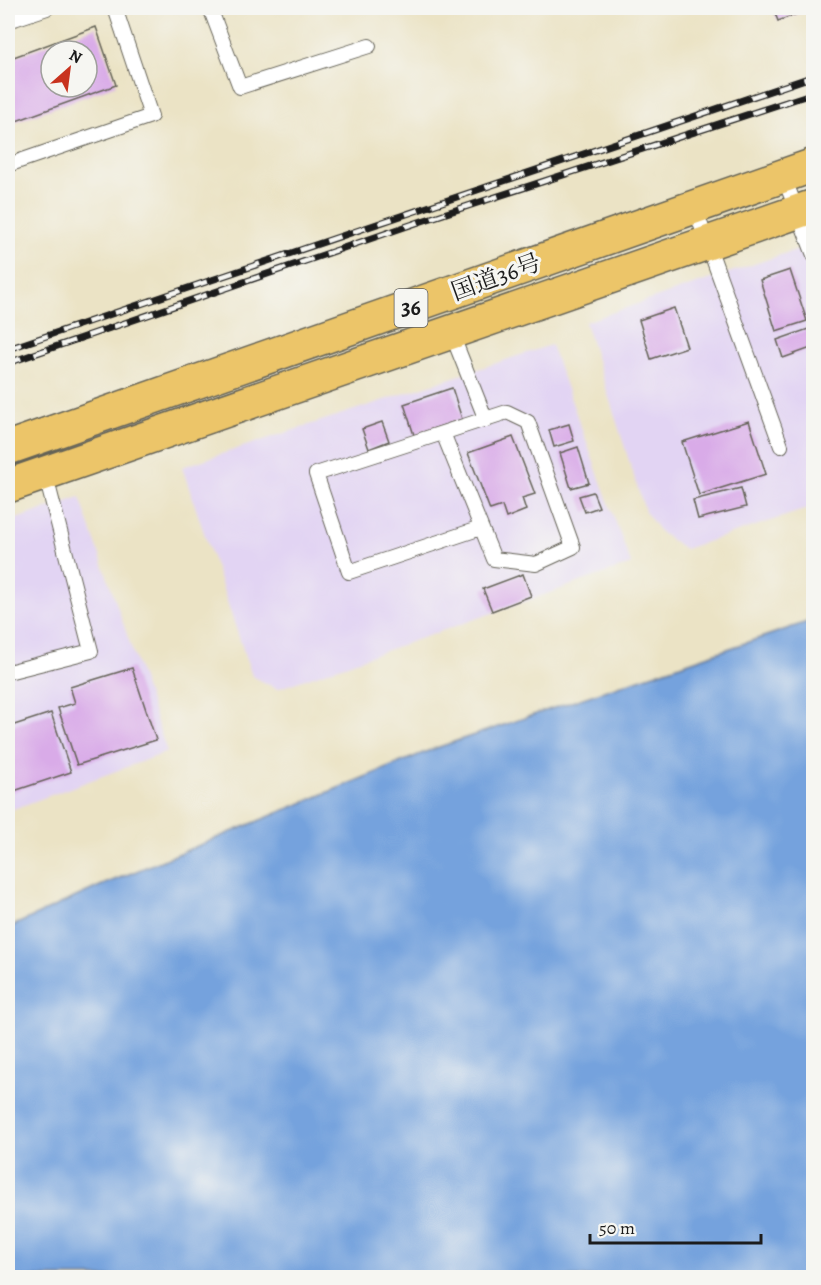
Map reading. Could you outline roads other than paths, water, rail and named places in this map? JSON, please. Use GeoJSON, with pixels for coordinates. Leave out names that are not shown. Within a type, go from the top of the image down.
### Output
{"type":"FeatureCollection","features":[{"type":"Feature","properties":{"kind":"highway","name":"国道36号"},"geometry":{"type":"LineString","coordinates":[[8,486],[55,454],[694,206],[798,170]]}},
{"type":"Feature","properties":{"kind":"highway","name":"国道36号"},"geometry":{"type":"LineString","coordinates":[[8,448],[55,454],[452,332],[805,209]]}},
{"type":"Feature","properties":{"kind":"lane"},"geometry":{"type":"LineString","coordinates":[[8,21],[47,8]]}},
{"type":"Feature","properties":{"kind":"lane"},"geometry":{"type":"LineString","coordinates":[[8,165],[151,116],[115,8]]}},
{"type":"Feature","properties":{"kind":"lane"},"geometry":{"type":"LineString","coordinates":[[210,8],[240,87],[369,46]]}},
{"type":"Feature","properties":{"kind":"lane"},"geometry":{"type":"LineString","coordinates":[[798,170],[813,255]]}},
{"type":"Feature","properties":{"kind":"lane"},"geometry":{"type":"LineString","coordinates":[[694,206],[782,446]]}},
{"type":"Feature","properties":{"kind":"lane"},"geometry":{"type":"LineString","coordinates":[[452,332],[486,420]]}},
{"type":"Feature","properties":{"kind":"lane"},"geometry":{"type":"LineString","coordinates":[[443,434],[482,528],[494,559],[536,564],[573,547],[528,422],[507,412],[316,474],[349,572],[482,528]]}},
{"type":"Feature","properties":{"kind":"lane"},"geometry":{"type":"LineString","coordinates":[[8,672],[91,651],[55,454]]}},
{"type":"Feature","properties":{"kind":"water"},"geometry":{"type":"Polygon","coordinates":[[[813,620],[813,1277],[8,1277],[8,928],[100,886],[433,749],[813,620]]]}},
{"type":"Feature","properties":{"kind":"railway"},"geometry":{"type":"LineString","coordinates":[[8,349],[814,76]]}},
{"type":"Feature","properties":{"kind":"railway"},"geometry":{"type":"LineString","coordinates":[[8,363],[422,221],[814,93]]}}]}
